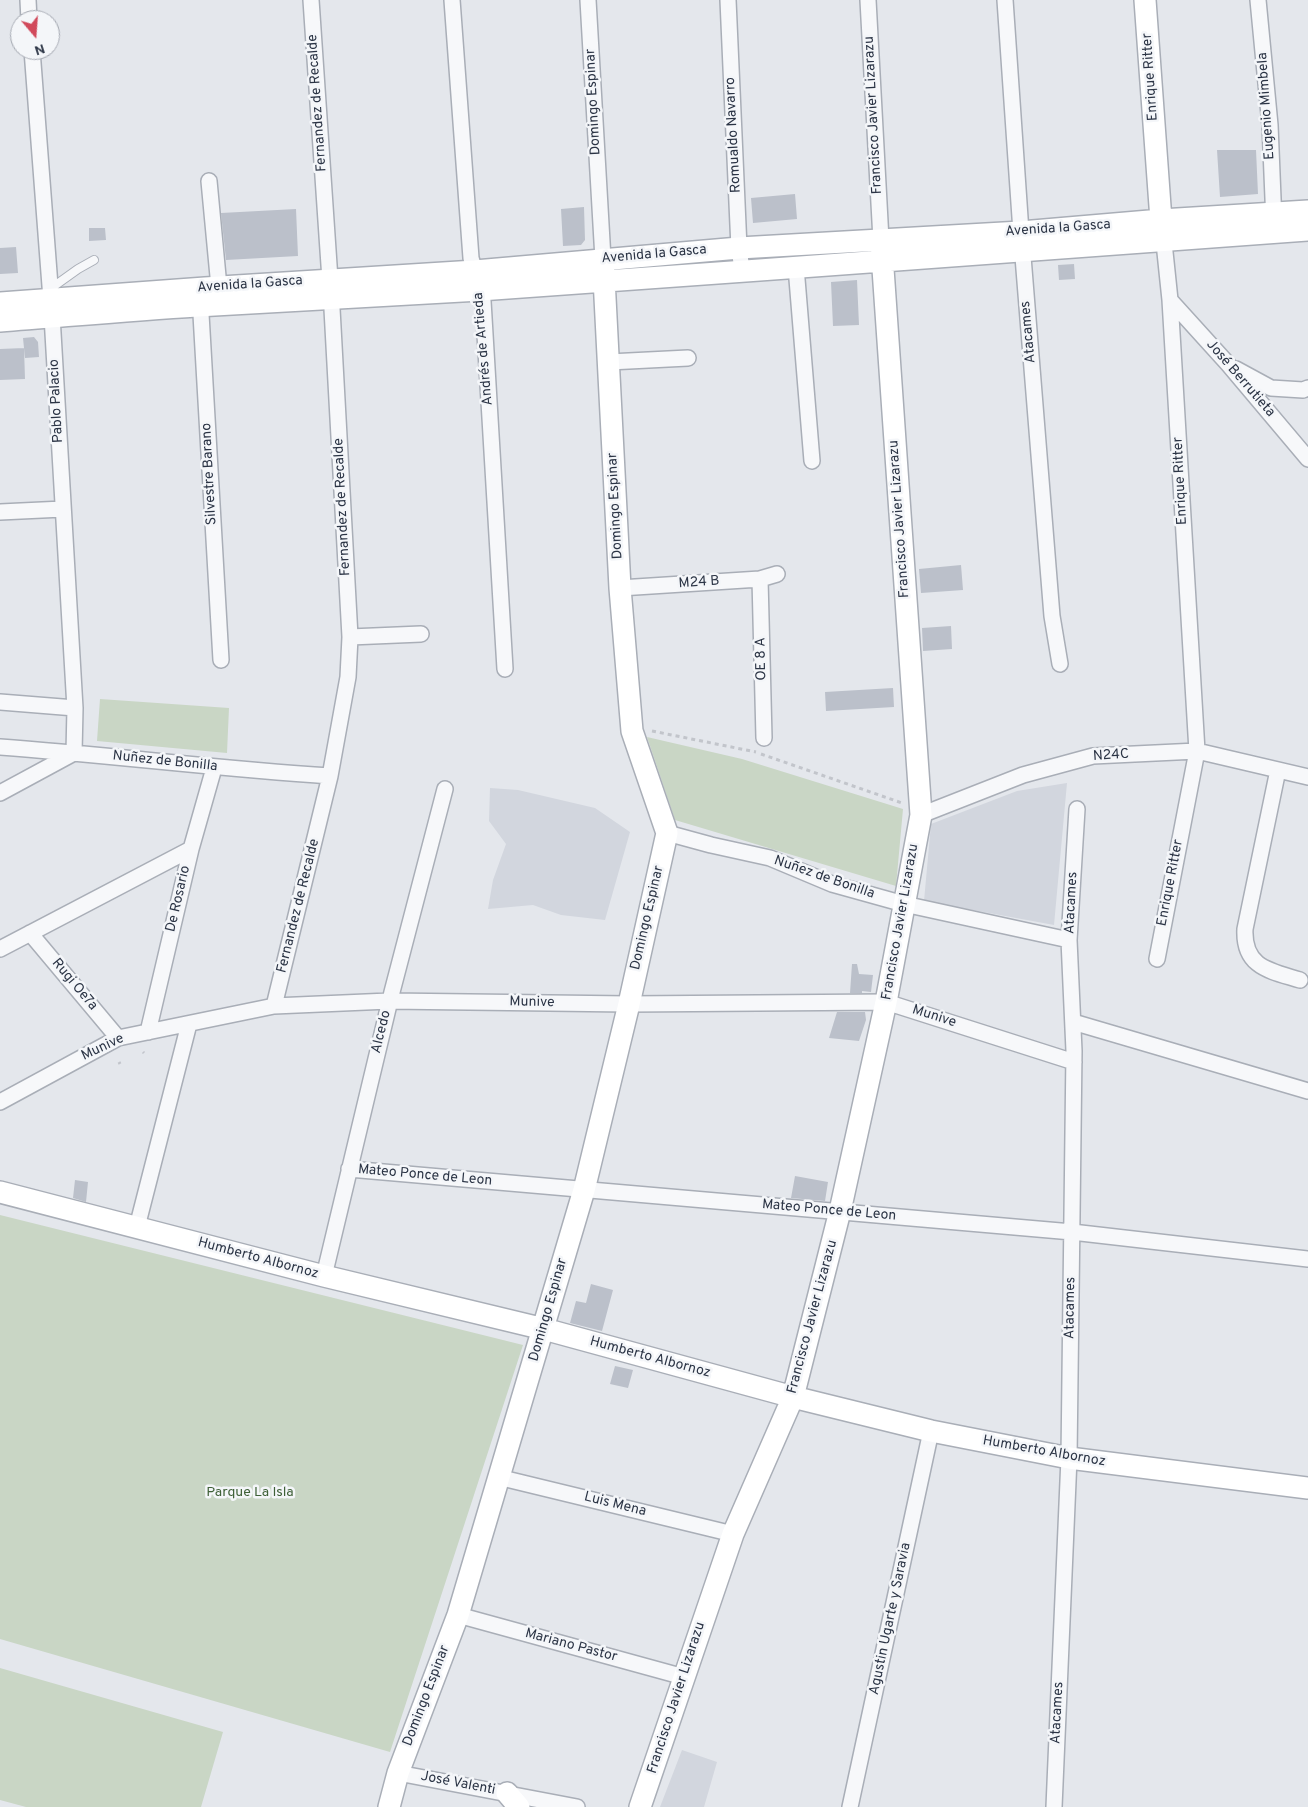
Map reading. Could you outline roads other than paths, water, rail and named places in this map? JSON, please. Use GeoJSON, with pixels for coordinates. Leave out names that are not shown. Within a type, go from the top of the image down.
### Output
{"type":"FeatureCollection","features":[{"type":"Feature","properties":{"kind":"street","name":"Fernandez de Recalde"},"geometry":{"type":"LineString","coordinates":[[274,1006],[330,776],[348,677],[350,637],[331,289],[311,0]]}},
{"type":"Feature","properties":{"kind":"street","name":"Andrés de Artieda"},"geometry":{"type":"LineString","coordinates":[[452,0],[471,258],[483,301],[506,669]]}},
{"type":"Feature","properties":{"kind":"street","name":"Domingo Espinar"},"geometry":{"type":"LineString","coordinates":[[388,1807],[398,1772],[458,1616],[584,1190],[629,1004],[667,833],[632,731],[620,588],[588,0]]}},
{"type":"Feature","properties":{"kind":"street","name":"Romualdo Navarro"},"geometry":{"type":"LineString","coordinates":[[728,0],[739,248],[742,270]]}},
{"type":"Feature","properties":{"kind":"street","name":"Francisco Javier Lizarazu"},"geometry":{"type":"LineString","coordinates":[[640,1807],[733,1534],[793,1397],[840,1212],[886,1002],[904,904],[914,810],[868,0]]}},
{"type":"Feature","properties":{"kind":"street","name":"Atacames"},"geometry":{"type":"LineString","coordinates":[[1006,0],[1022,242],[1052,616],[1060,664]]}},
{"type":"Feature","properties":{"kind":"street","name":"Enrique Ritter"},"geometry":{"type":"LineString","coordinates":[[1145,0],[1170,300],[1197,751],[1157,959]]}},
{"type":"Feature","properties":{"kind":"street","name":"Eugenio Mimbela"},"geometry":{"type":"LineString","coordinates":[[1258,0],[1270,125],[1274,222]]}},
{"type":"Feature","properties":{"kind":"street","name":"Pablo Palacio"},"geometry":{"type":"LineString","coordinates":[[33,60],[51,302],[74,708],[74,752]]}},
{"type":"Feature","properties":{"kind":"street","name":"Silvestre Barano"},"geometry":{"type":"LineString","coordinates":[[209,181],[206,294],[221,660]]}},
{"type":"Feature","properties":{"kind":"street","name":"Avenida la Gasca"},"geometry":{"type":"LineString","coordinates":[[604,269],[742,270],[882,261],[1022,242],[1274,222],[1308,211]]}},
{"type":"Feature","properties":{"kind":"street","name":"Avenida la Gasca"},"geometry":{"type":"LineString","coordinates":[[1274,222],[1308,230]]}},
{"type":"Feature","properties":{"kind":"street","name":"Avenida la Gasca"},"geometry":{"type":"LineString","coordinates":[[0,303],[331,289],[477,280],[604,269],[739,248],[881,240],[1022,242]]}},
{"type":"Feature","properties":{"kind":"street"},"geometry":{"type":"LineString","coordinates":[[796,267],[812,461]]}},
{"type":"Feature","properties":{"kind":"street","name":"José Berrutieta"},"geometry":{"type":"LineString","coordinates":[[1170,300],[1228,364],[1308,459]]}},
{"type":"Feature","properties":{"kind":"street","name":"Avenida la Gasca"},"geometry":{"type":"LineString","coordinates":[[0,321],[51,302]]}},
{"type":"Feature","properties":{"kind":"street"},"geometry":{"type":"LineString","coordinates":[[609,362],[688,358]]}},
{"type":"Feature","properties":{"kind":"street"},"geometry":{"type":"LineString","coordinates":[[1228,364],[1271,388],[1304,390],[1308,388]]}},
{"type":"Feature","properties":{"kind":"street"},"geometry":{"type":"LineString","coordinates":[[0,512],[63,509]]}},
{"type":"Feature","properties":{"kind":"street","name":"M24 B"},"geometry":{"type":"LineString","coordinates":[[620,588],[760,579],[777,574]]}},
{"type":"Feature","properties":{"kind":"street","name":"OE 8 A"},"geometry":{"type":"LineString","coordinates":[[760,579],[764,738]]}},
{"type":"Feature","properties":{"kind":"street"},"geometry":{"type":"LineString","coordinates":[[350,637],[421,634]]}},
{"type":"Feature","properties":{"kind":"street"},"geometry":{"type":"LineString","coordinates":[[0,702],[74,708]]}},
{"type":"Feature","properties":{"kind":"street","name":"Nuñez de Bonilla"},"geometry":{"type":"LineString","coordinates":[[0,747],[74,752],[214,768],[330,776]]}},
{"type":"Feature","properties":{"kind":"street","name":"N24C"},"geometry":{"type":"LineString","coordinates":[[914,810],[1023,775],[1093,756],[1197,751],[1308,778]]}},
{"type":"Feature","properties":{"kind":"street"},"geometry":{"type":"LineString","coordinates":[[0,793],[74,752]]}},
{"type":"Feature","properties":{"kind":"street","name":"De Rosario"},"geometry":{"type":"LineString","coordinates":[[148,1032],[191,849],[214,768]]}},
{"type":"Feature","properties":{"kind":"street"},"geometry":{"type":"LineString","coordinates":[[1278,770],[1244,941],[1248,952],[1262,968],[1300,980]]}},
{"type":"Feature","properties":{"kind":"street","name":"Alcedo"},"geometry":{"type":"LineString","coordinates":[[324,1276],[389,1001],[445,789]]}},
{"type":"Feature","properties":{"kind":"street","name":"Atacames"},"geometry":{"type":"LineString","coordinates":[[1054,1807],[1069,1458],[1074,1062],[1069,940],[1077,809]]}},
{"type":"Feature","properties":{"kind":"street","name":"Nuñez de Bonilla"},"geometry":{"type":"LineString","coordinates":[[667,833],[770,858],[832,884],[904,904],[1069,940]]}},
{"type":"Feature","properties":{"kind":"street"},"geometry":{"type":"LineString","coordinates":[[0,949],[191,849]]}},
{"type":"Feature","properties":{"kind":"street","name":"Rugi Oe7a"},"geometry":{"type":"LineString","coordinates":[[30,933],[118,1038]]}},
{"type":"Feature","properties":{"kind":"street","name":"Munive"},"geometry":{"type":"LineString","coordinates":[[0,1102],[118,1038],[274,1006],[389,1001],[629,1004],[886,1002],[1074,1062]]}},
{"type":"Feature","properties":{"kind":"street"},"geometry":{"type":"LineString","coordinates":[[1073,1022],[1308,1091]]}},
{"type":"Feature","properties":{"kind":"street"},"geometry":{"type":"LineString","coordinates":[[137,1227],[189,1024]]}},
{"type":"Feature","properties":{"kind":"street","name":"Mateo Ponce de Leon"},"geometry":{"type":"LineString","coordinates":[[349,1170],[1072,1232],[1308,1259]]}},
{"type":"Feature","properties":{"kind":"street","name":"Humberto Albornoz"},"geometry":{"type":"LineString","coordinates":[[0,1192],[324,1276],[544,1329],[793,1397],[931,1430],[1069,1458],[1308,1488]]}},
{"type":"Feature","properties":{"kind":"street","name":"Agustin Ugarte y Saravia"},"geometry":{"type":"LineString","coordinates":[[850,1807],[931,1430]]}},
{"type":"Feature","properties":{"kind":"street","name":"Luis Mena"},"geometry":{"type":"LineString","coordinates":[[498,1477],[733,1534]]}},
{"type":"Feature","properties":{"kind":"street","name":"Mariano Pastor"},"geometry":{"type":"LineString","coordinates":[[458,1616],[684,1677]]}},
{"type":"Feature","properties":{"kind":"street","name":"José Valenti"},"geometry":{"type":"LineString","coordinates":[[398,1772],[513,1800],[576,1807]]}},
{"type":"Feature","properties":{"kind":"lane"},"geometry":{"type":"LineString","coordinates":[[51,302],[78,268],[94,260]]}},
{"type":"Feature","properties":{"kind":"park label","name":"Parque La Isla"},"geometry":{"type":"Point","coordinates":[250,1493]}}]}
